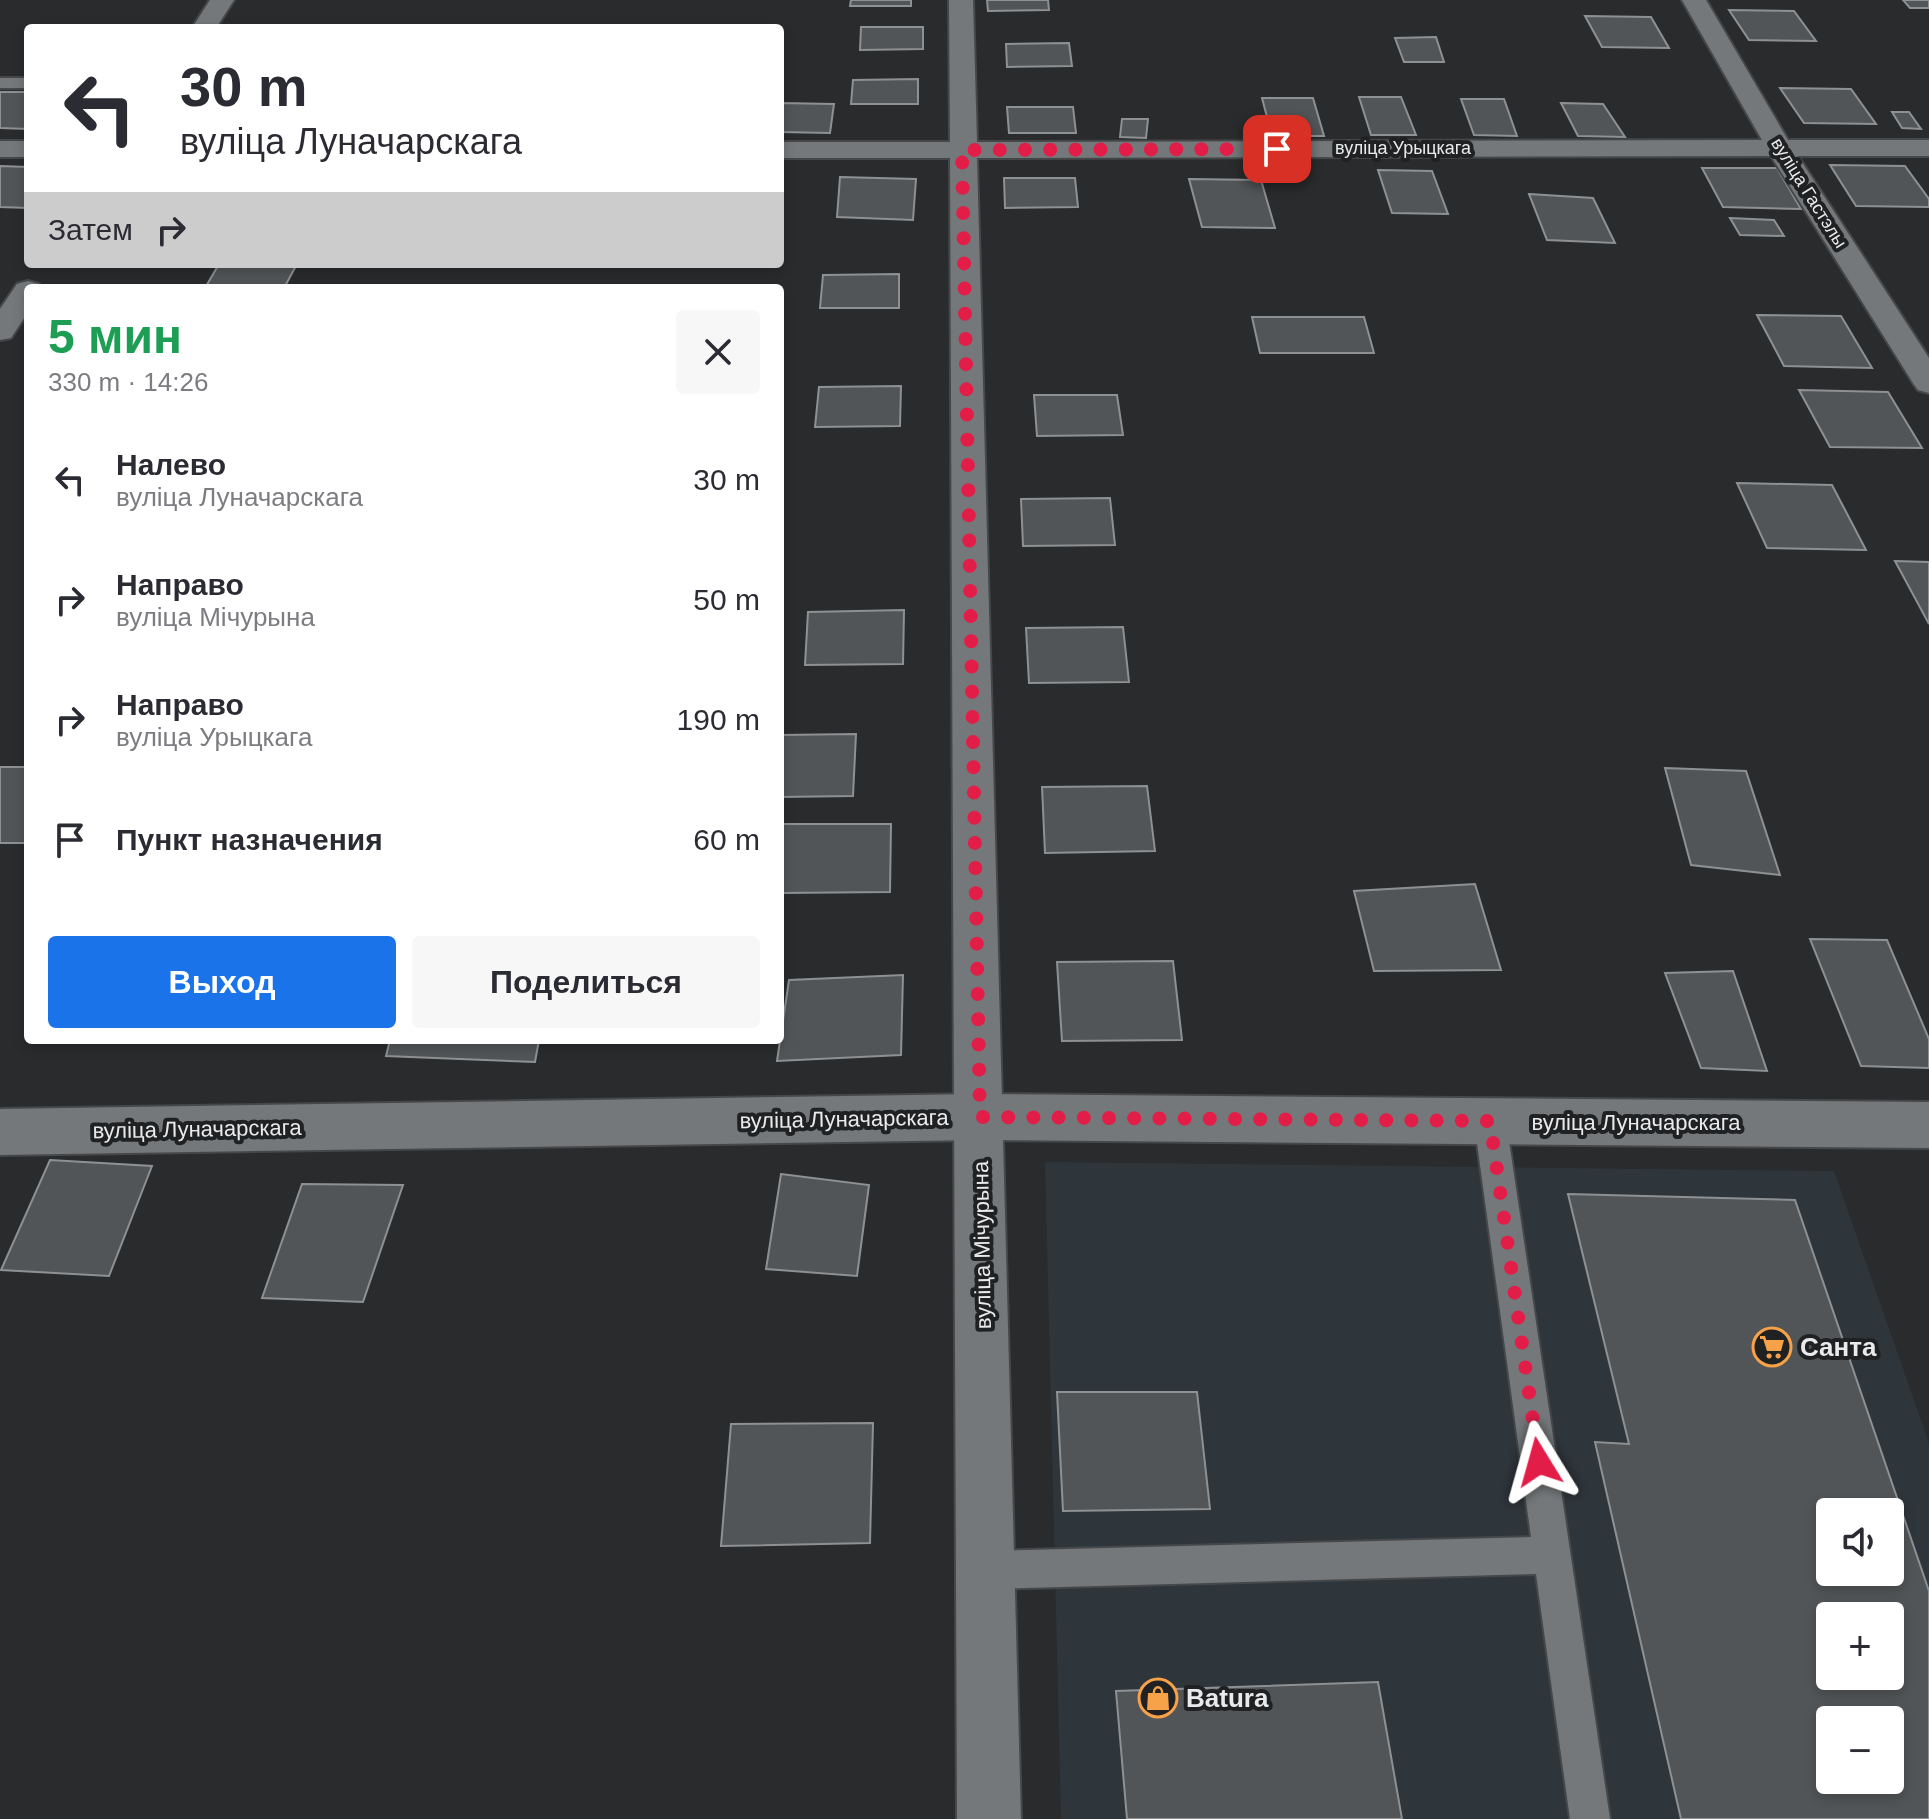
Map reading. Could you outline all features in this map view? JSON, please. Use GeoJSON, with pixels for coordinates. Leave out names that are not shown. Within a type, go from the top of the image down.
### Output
{"type":"FeatureCollection","features":[{"type":"Feature","properties":{"kind":"street"},"geometry":{"type":"LineString","coordinates":[[207,24],[222,0]]}},
{"type":"Feature","properties":{"kind":"street","name":"вуліца Мічурына"},"geometry":{"type":"LineString","coordinates":[[961,0],[989,1819]]}},
{"type":"Feature","properties":{"kind":"street","name":"вуліца Гастэлы"},"geometry":{"type":"LineString","coordinates":[[1694,0],[1779,147],[1929,383]]}},
{"type":"Feature","properties":{"kind":"street","name":"вуліца Урыцкага"},"geometry":{"type":"LineString","coordinates":[[784,150],[1929,148]]}},
{"type":"Feature","properties":{"kind":"street"},"geometry":{"type":"LineString","coordinates":[[0,149],[24,149]]}},
{"type":"Feature","properties":{"kind":"street"},"geometry":{"type":"LineString","coordinates":[[0,331],[24,296]]}},
{"type":"Feature","properties":{"kind":"street","name":"вуліца Луначарскага"},"geometry":{"type":"LineString","coordinates":[[0,1132],[980,1117],[1929,1125]]}},
{"type":"Feature","properties":{"kind":"lane"},"geometry":{"type":"LineString","coordinates":[[0,83],[24,83]]}},
{"type":"Feature","properties":{"kind":"lane"},"geometry":{"type":"LineString","coordinates":[[1490,1121],[1590,1819]]}},
{"type":"Feature","properties":{"kind":"lane"},"geometry":{"type":"LineString","coordinates":[[986,1570],[1552,1555]]}},
{"type":"Feature","properties":{"kind":"shaded area"},"geometry":{"type":"Polygon","coordinates":[[[1045,1162],[1834,1171],[1929,1443],[1929,1819],[1061,1819],[1045,1162]]]}},
{"type":"Feature","properties":{"kind":"building"},"geometry":{"type":"Polygon","coordinates":[[[851,0],[911,0],[911,6],[850,6],[851,0]]]}},
{"type":"Feature","properties":{"kind":"building"},"geometry":{"type":"Polygon","coordinates":[[[987,0],[1048,0],[1049,10],[988,11],[987,0]]]}},
{"type":"Feature","properties":{"kind":"building"},"geometry":{"type":"Polygon","coordinates":[[[1903,0],[1929,0],[1929,8],[1910,8],[1903,0]]]}},
{"type":"Feature","properties":{"kind":"building"},"geometry":{"type":"Polygon","coordinates":[[[1729,10],[1794,11],[1816,41],[1749,40],[1729,10]]]}},
{"type":"Feature","properties":{"kind":"building"},"geometry":{"type":"Polygon","coordinates":[[[1585,16],[1651,17],[1669,48],[1602,47],[1585,16]]]}},
{"type":"Feature","properties":{"kind":"building"},"geometry":{"type":"Polygon","coordinates":[[[861,27],[923,27],[923,49],[860,50],[861,27]]]}},
{"type":"Feature","properties":{"kind":"building"},"geometry":{"type":"Polygon","coordinates":[[[1436,37],[1444,62],[1404,62],[1395,38],[1436,37]]]}},
{"type":"Feature","properties":{"kind":"building"},"geometry":{"type":"Polygon","coordinates":[[[1069,43],[1072,66],[1007,67],[1006,44],[1069,43]]]}},
{"type":"Feature","properties":{"kind":"building"},"geometry":{"type":"Polygon","coordinates":[[[918,79],[918,104],[851,104],[853,80],[918,79]]]}},
{"type":"Feature","properties":{"kind":"building"},"geometry":{"type":"Polygon","coordinates":[[[1780,88],[1851,89],[1876,124],[1804,123],[1780,88]]]}},
{"type":"Feature","properties":{"kind":"building"},"geometry":{"type":"Polygon","coordinates":[[[0,92],[24,92],[24,129],[0,128],[0,92]]]}},
{"type":"Feature","properties":{"kind":"building"},"geometry":{"type":"Polygon","coordinates":[[[1359,97],[1401,97],[1416,135],[1371,135],[1359,97]]]}},
{"type":"Feature","properties":{"kind":"building"},"geometry":{"type":"Polygon","coordinates":[[[1262,98],[1313,98],[1324,136],[1272,136],[1262,98]]]}},
{"type":"Feature","properties":{"kind":"building"},"geometry":{"type":"Polygon","coordinates":[[[1461,99],[1504,99],[1517,136],[1474,135],[1461,99]]]}},
{"type":"Feature","properties":{"kind":"building"},"geometry":{"type":"Polygon","coordinates":[[[784,103],[834,104],[830,133],[784,132],[784,103]]]}},
{"type":"Feature","properties":{"kind":"building"},"geometry":{"type":"Polygon","coordinates":[[[1561,103],[1603,104],[1625,137],[1578,136],[1561,103]]]}},
{"type":"Feature","properties":{"kind":"building"},"geometry":{"type":"Polygon","coordinates":[[[1007,107],[1073,107],[1076,133],[1009,133],[1007,107]]]}},
{"type":"Feature","properties":{"kind":"building"},"geometry":{"type":"Polygon","coordinates":[[[1892,112],[1909,112],[1921,129],[1902,128],[1892,112]]]}},
{"type":"Feature","properties":{"kind":"building"},"geometry":{"type":"Polygon","coordinates":[[[1122,119],[1148,119],[1146,138],[1120,137],[1122,119]]]}},
{"type":"Feature","properties":{"kind":"building"},"geometry":{"type":"Polygon","coordinates":[[[1830,165],[1905,166],[1929,199],[1929,207],[1856,206],[1830,165]]]}},
{"type":"Feature","properties":{"kind":"building"},"geometry":{"type":"Polygon","coordinates":[[[0,166],[24,167],[24,208],[0,207],[0,166]]]}},
{"type":"Feature","properties":{"kind":"building"},"geometry":{"type":"Polygon","coordinates":[[[1702,168],[1777,168],[1801,209],[1723,207],[1702,168]]]}},
{"type":"Feature","properties":{"kind":"building"},"geometry":{"type":"Polygon","coordinates":[[[1378,170],[1432,171],[1448,214],[1392,213],[1378,170]]]}},
{"type":"Feature","properties":{"kind":"building"},"geometry":{"type":"Polygon","coordinates":[[[840,177],[916,179],[913,220],[837,217],[840,177]]]}},
{"type":"Feature","properties":{"kind":"building"},"geometry":{"type":"Polygon","coordinates":[[[1004,178],[1075,178],[1078,207],[1005,208],[1004,178]]]}},
{"type":"Feature","properties":{"kind":"building"},"geometry":{"type":"Polygon","coordinates":[[[1189,179],[1261,180],[1275,228],[1202,227],[1189,179]]]}},
{"type":"Feature","properties":{"kind":"building"},"geometry":{"type":"Polygon","coordinates":[[[1529,194],[1593,198],[1615,243],[1547,240],[1529,194]]]}},
{"type":"Feature","properties":{"kind":"building"},"geometry":{"type":"Polygon","coordinates":[[[1730,218],[1774,220],[1784,236],[1740,235],[1730,218]]]}},
{"type":"Feature","properties":{"kind":"building"},"geometry":{"type":"Polygon","coordinates":[[[217,268],[295,268],[286,284],[207,284],[217,268]]]}},
{"type":"Feature","properties":{"kind":"building"},"geometry":{"type":"Polygon","coordinates":[[[899,274],[899,308],[820,308],[823,275],[899,274]]]}},
{"type":"Feature","properties":{"kind":"building"},"geometry":{"type":"Polygon","coordinates":[[[1757,315],[1841,316],[1872,368],[1784,366],[1757,315]]]}},
{"type":"Feature","properties":{"kind":"building"},"geometry":{"type":"Polygon","coordinates":[[[1252,317],[1364,317],[1374,353],[1260,353],[1252,317]]]}},
{"type":"Feature","properties":{"kind":"building"},"geometry":{"type":"Polygon","coordinates":[[[901,386],[900,426],[815,427],[819,387],[901,386]]]}},
{"type":"Feature","properties":{"kind":"building"},"geometry":{"type":"Polygon","coordinates":[[[1799,390],[1888,392],[1922,448],[1830,447],[1799,390]]]}},
{"type":"Feature","properties":{"kind":"building"},"geometry":{"type":"Polygon","coordinates":[[[1034,395],[1117,395],[1123,435],[1037,436],[1034,395]]]}},
{"type":"Feature","properties":{"kind":"building"},"geometry":{"type":"Polygon","coordinates":[[[1737,483],[1832,485],[1866,550],[1767,548],[1737,483]]]}},
{"type":"Feature","properties":{"kind":"building"},"geometry":{"type":"Polygon","coordinates":[[[1110,498],[1115,545],[1023,546],[1021,499],[1110,498]]]}},
{"type":"Feature","properties":{"kind":"building"},"geometry":{"type":"Polygon","coordinates":[[[1895,561],[1929,562],[1929,624],[1895,561]]]}},
{"type":"Feature","properties":{"kind":"building"},"geometry":{"type":"Polygon","coordinates":[[[904,610],[903,664],[805,665],[808,612],[904,610]]]}},
{"type":"Feature","properties":{"kind":"building"},"geometry":{"type":"Polygon","coordinates":[[[1123,627],[1129,682],[1029,683],[1026,628],[1123,627]]]}},
{"type":"Feature","properties":{"kind":"building"},"geometry":{"type":"Polygon","coordinates":[[[856,734],[853,796],[784,797],[784,735],[856,734]]]}},
{"type":"Feature","properties":{"kind":"building"},"geometry":{"type":"Polygon","coordinates":[[[0,767],[24,767],[24,843],[0,843],[0,767]]]}},
{"type":"Feature","properties":{"kind":"building"},"geometry":{"type":"Polygon","coordinates":[[[1665,768],[1746,771],[1780,875],[1691,865],[1665,768]]]}},
{"type":"Feature","properties":{"kind":"building"},"geometry":{"type":"Polygon","coordinates":[[[1147,786],[1155,851],[1045,853],[1042,787],[1147,786]]]}},
{"type":"Feature","properties":{"kind":"building"},"geometry":{"type":"Polygon","coordinates":[[[784,824],[891,824],[890,892],[784,893],[784,824]]]}},
{"type":"Feature","properties":{"kind":"building"},"geometry":{"type":"Polygon","coordinates":[[[1475,884],[1501,970],[1374,971],[1354,891],[1475,884]]]}},
{"type":"Feature","properties":{"kind":"building"},"geometry":{"type":"Polygon","coordinates":[[[1810,939],[1887,940],[1929,1039],[1929,1068],[1861,1066],[1810,939]]]}},
{"type":"Feature","properties":{"kind":"building"},"geometry":{"type":"Polygon","coordinates":[[[1173,961],[1182,1040],[1062,1041],[1057,962],[1173,961]]]}},
{"type":"Feature","properties":{"kind":"building"},"geometry":{"type":"Polygon","coordinates":[[[1733,971],[1767,1071],[1701,1068],[1665,973],[1733,971]]]}},
{"type":"Feature","properties":{"kind":"building"},"geometry":{"type":"Polygon","coordinates":[[[903,975],[901,1055],[777,1061],[780,1044],[784,1044],[789,980],[903,975]]]}},
{"type":"Feature","properties":{"kind":"building"},"geometry":{"type":"Polygon","coordinates":[[[389,1044],[538,1044],[535,1062],[386,1056],[389,1044]]]}},
{"type":"Feature","properties":{"kind":"building"},"geometry":{"type":"Polygon","coordinates":[[[50,1160],[152,1166],[109,1276],[1,1270],[50,1160]]]}},
{"type":"Feature","properties":{"kind":"building"},"geometry":{"type":"Polygon","coordinates":[[[781,1174],[869,1185],[857,1276],[766,1269],[781,1174]]]}},
{"type":"Feature","properties":{"kind":"building"},"geometry":{"type":"Polygon","coordinates":[[[302,1184],[403,1185],[363,1302],[262,1298],[302,1184]]]}},
{"type":"Feature","properties":{"kind":"building"},"geometry":{"type":"Polygon","coordinates":[[[1568,1194],[1795,1200],[1897,1498],[1816,1498],[1816,1586],[1904,1586],[1904,1518],[1929,1591],[1929,1819],[1681,1819],[1595,1442],[1629,1444],[1568,1194]]]}},
{"type":"Feature","properties":{"kind":"building"},"geometry":{"type":"Polygon","coordinates":[[[1057,1392],[1197,1392],[1210,1509],[1063,1511],[1057,1392]]]}},
{"type":"Feature","properties":{"kind":"building"},"geometry":{"type":"Polygon","coordinates":[[[873,1423],[870,1543],[721,1546],[731,1424],[873,1423]]]}},
{"type":"Feature","properties":{"kind":"building"},"geometry":{"type":"Polygon","coordinates":[[[1378,1682],[1402,1819],[1127,1819],[1116,1691],[1378,1682]]]}},
{"type":"Feature","properties":{"kind":"place","name":"Санта"},"geometry":{"type":"Point","coordinates":[1772,1347]}},
{"type":"Feature","properties":{"kind":"place","name":"Batura"},"geometry":{"type":"Point","coordinates":[1158,1698]}},
{"type":"Feature","properties":{"kind":"route"},"geometry":{"type":"LineString","coordinates":[[1277,149],[962,150],[980,1117],[1490,1121],[1539,1462]]}}]}
